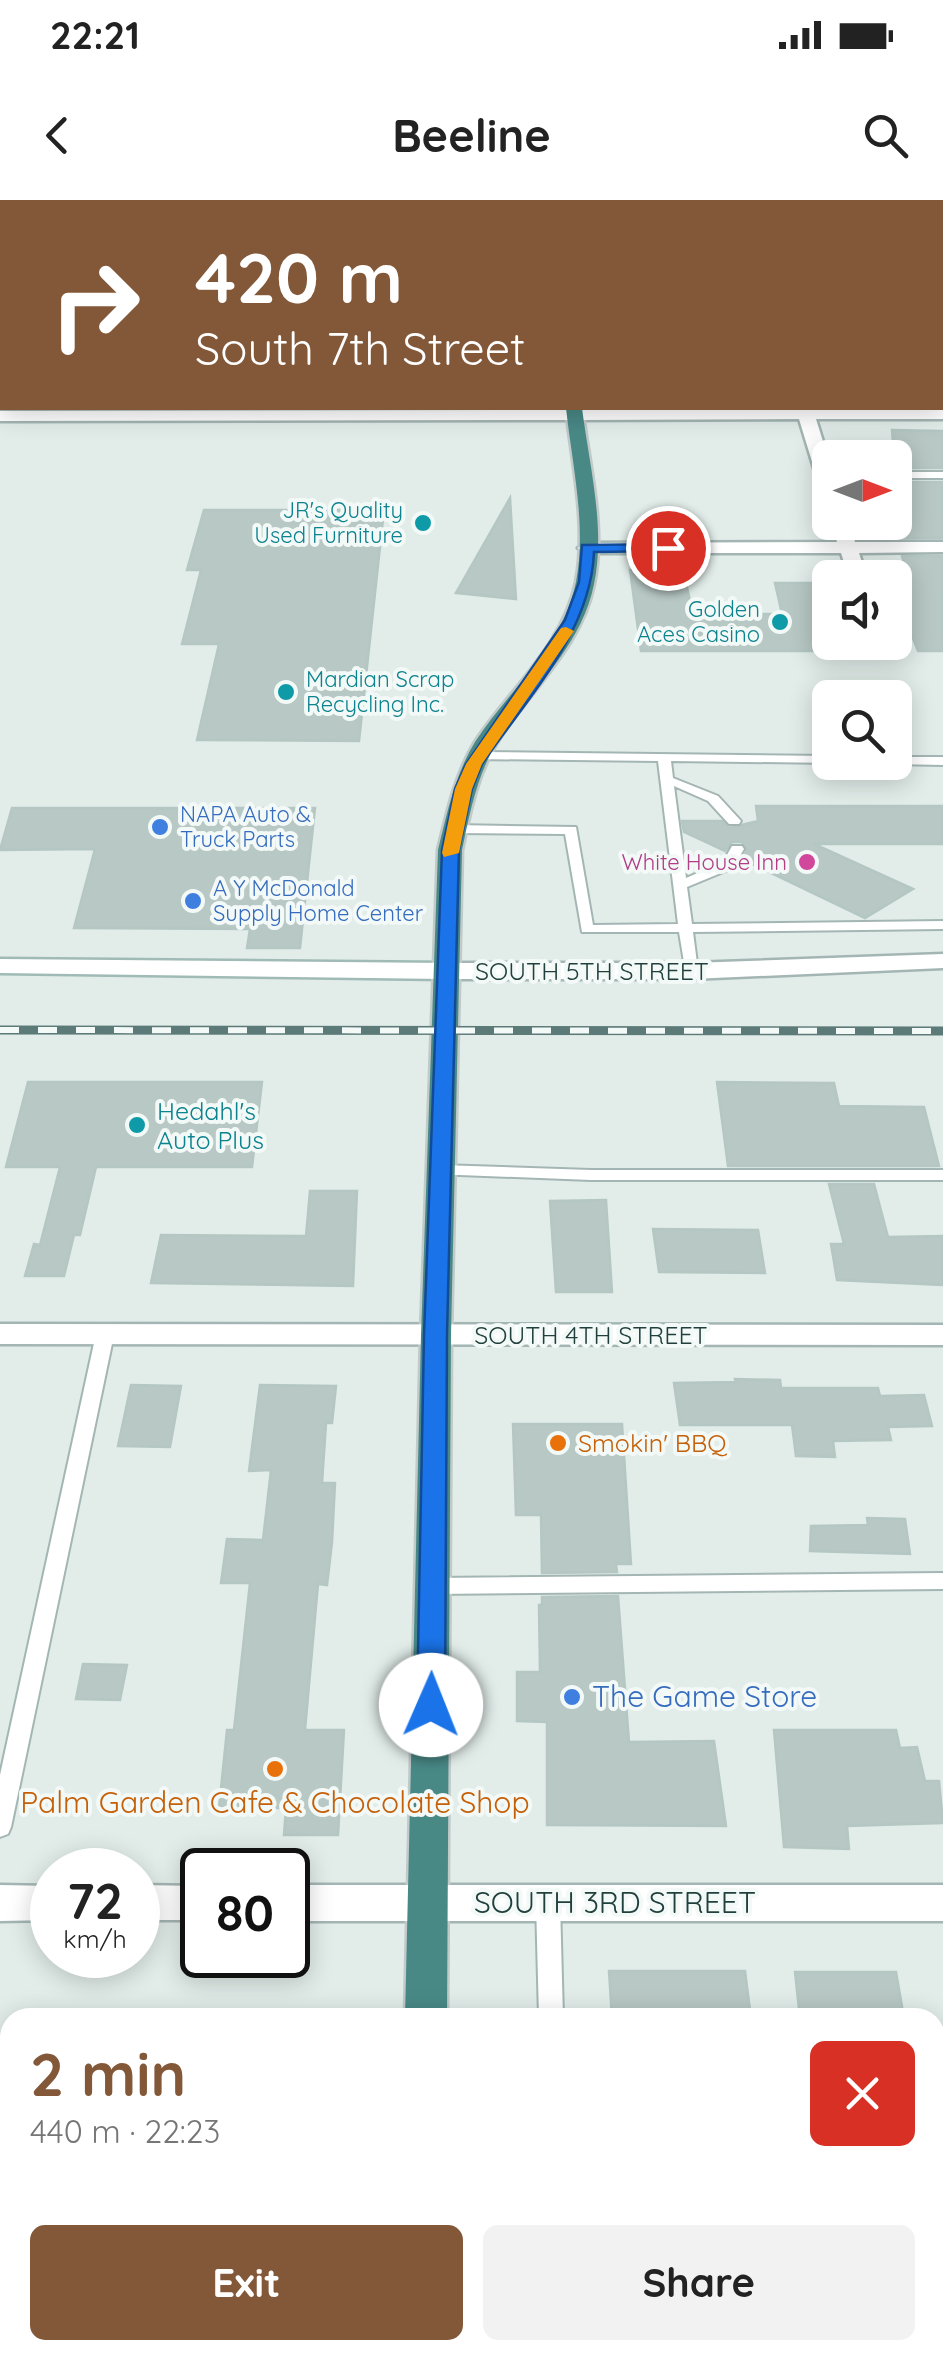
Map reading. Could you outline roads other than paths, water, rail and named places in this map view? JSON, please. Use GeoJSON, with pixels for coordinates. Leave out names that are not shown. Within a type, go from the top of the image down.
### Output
{"type":"FeatureCollection","features":[{"type":"Feature","properties":{"kind":"highway"},"geometry":{"type":"LineString","coordinates":[[426,2008],[436,1335],[450,850],[463,789],[479,756],[546,664],[573,620],[586,582],[587,548],[574,411]]}},
{"type":"Feature","properties":{"kind":"street"},"geometry":{"type":"LineString","coordinates":[[0,416],[113,412],[574,411],[943,414]]}},
{"type":"Feature","properties":{"kind":"street"},"geometry":{"type":"LineString","coordinates":[[806,411],[815,440]]}},
{"type":"Feature","properties":{"kind":"street"},"geometry":{"type":"LineString","coordinates":[[846,540],[852,560]]}},
{"type":"Feature","properties":{"kind":"street"},"geometry":{"type":"LineString","coordinates":[[587,548],[943,548]]}},
{"type":"Feature","properties":{"kind":"street","name":"SOUTH 5TH STREET"},"geometry":{"type":"LineString","coordinates":[[0,966],[691,971],[943,961]]}},
{"type":"Feature","properties":{"kind":"street","name":"SOUTH 4TH STREET"},"geometry":{"type":"LineString","coordinates":[[0,1334],[943,1335]]}},
{"type":"Feature","properties":{"kind":"street"},"geometry":{"type":"LineString","coordinates":[[0,1903],[30,1903]]}},
{"type":"Feature","properties":{"kind":"street","name":"SOUTH 3RD STREET"},"geometry":{"type":"LineString","coordinates":[[310,1903],[943,1903]]}},
{"type":"Feature","properties":{"kind":"lane"},"geometry":{"type":"LineString","coordinates":[[912,475],[943,475]]}},
{"type":"Feature","properties":{"kind":"lane"},"geometry":{"type":"LineString","coordinates":[[479,756],[812,760]]}},
{"type":"Feature","properties":{"kind":"lane"},"geometry":{"type":"LineString","coordinates":[[664,757],[691,971]]}},
{"type":"Feature","properties":{"kind":"lane"},"geometry":{"type":"LineString","coordinates":[[912,760],[943,761]]}},
{"type":"Feature","properties":{"kind":"lane"},"geometry":{"type":"LineString","coordinates":[[666,780],[704,790],[724,804],[734,822]]}},
{"type":"Feature","properties":{"kind":"lane"},"geometry":{"type":"LineString","coordinates":[[455,829],[571,830],[587,929],[943,925]]}},
{"type":"Feature","properties":{"kind":"lane"},"geometry":{"type":"LineString","coordinates":[[680,885],[728,865],[737,848]]}},
{"type":"Feature","properties":{"kind":"lane"},"geometry":{"type":"LineString","coordinates":[[440,1170],[590,1175],[943,1175]]}},
{"type":"Feature","properties":{"kind":"lane"},"geometry":{"type":"LineString","coordinates":[[0,1827],[105,1334]]}},
{"type":"Feature","properties":{"kind":"lane"},"geometry":{"type":"LineString","coordinates":[[432,1586],[943,1582]]}},
{"type":"Feature","properties":{"kind":"lane"},"geometry":{"type":"LineString","coordinates":[[548,1902],[552,2008]]}},
{"type":"Feature","properties":{"kind":"railway"},"geometry":{"type":"LineString","coordinates":[[0,1030],[943,1031]]}},
{"type":"Feature","properties":{"kind":"place","name":"JR's Quality Used Furniture"},"geometry":{"type":"Point","coordinates":[423,523]}},
{"type":"Feature","properties":{"kind":"place","name":"Golden Aces Casino"},"geometry":{"type":"Point","coordinates":[780,622]}},
{"type":"Feature","properties":{"kind":"place","name":"Mardian Scrap Recycling Inc."},"geometry":{"type":"Point","coordinates":[286,692]}},
{"type":"Feature","properties":{"kind":"place","name":"NAPA Auto & Truck Parts"},"geometry":{"type":"Point","coordinates":[160,827]}},
{"type":"Feature","properties":{"kind":"place","name":"White House Inn"},"geometry":{"type":"Point","coordinates":[807,862]}},
{"type":"Feature","properties":{"kind":"place","name":"A Y McDonald Supply Home Center"},"geometry":{"type":"Point","coordinates":[193,901]}},
{"type":"Feature","properties":{"kind":"place","name":"Hedahl's Auto Plus"},"geometry":{"type":"Point","coordinates":[137,1125]}},
{"type":"Feature","properties":{"kind":"place","name":"Smokin' BBQ"},"geometry":{"type":"Point","coordinates":[558,1443]}},
{"type":"Feature","properties":{"kind":"place","name":"The Game Store"},"geometry":{"type":"Point","coordinates":[572,1697]}},
{"type":"Feature","properties":{"kind":"place","name":"Palm Garden Cafe & Chocolate Shop"},"geometry":{"type":"Point","coordinates":[275,1769]}}]}
